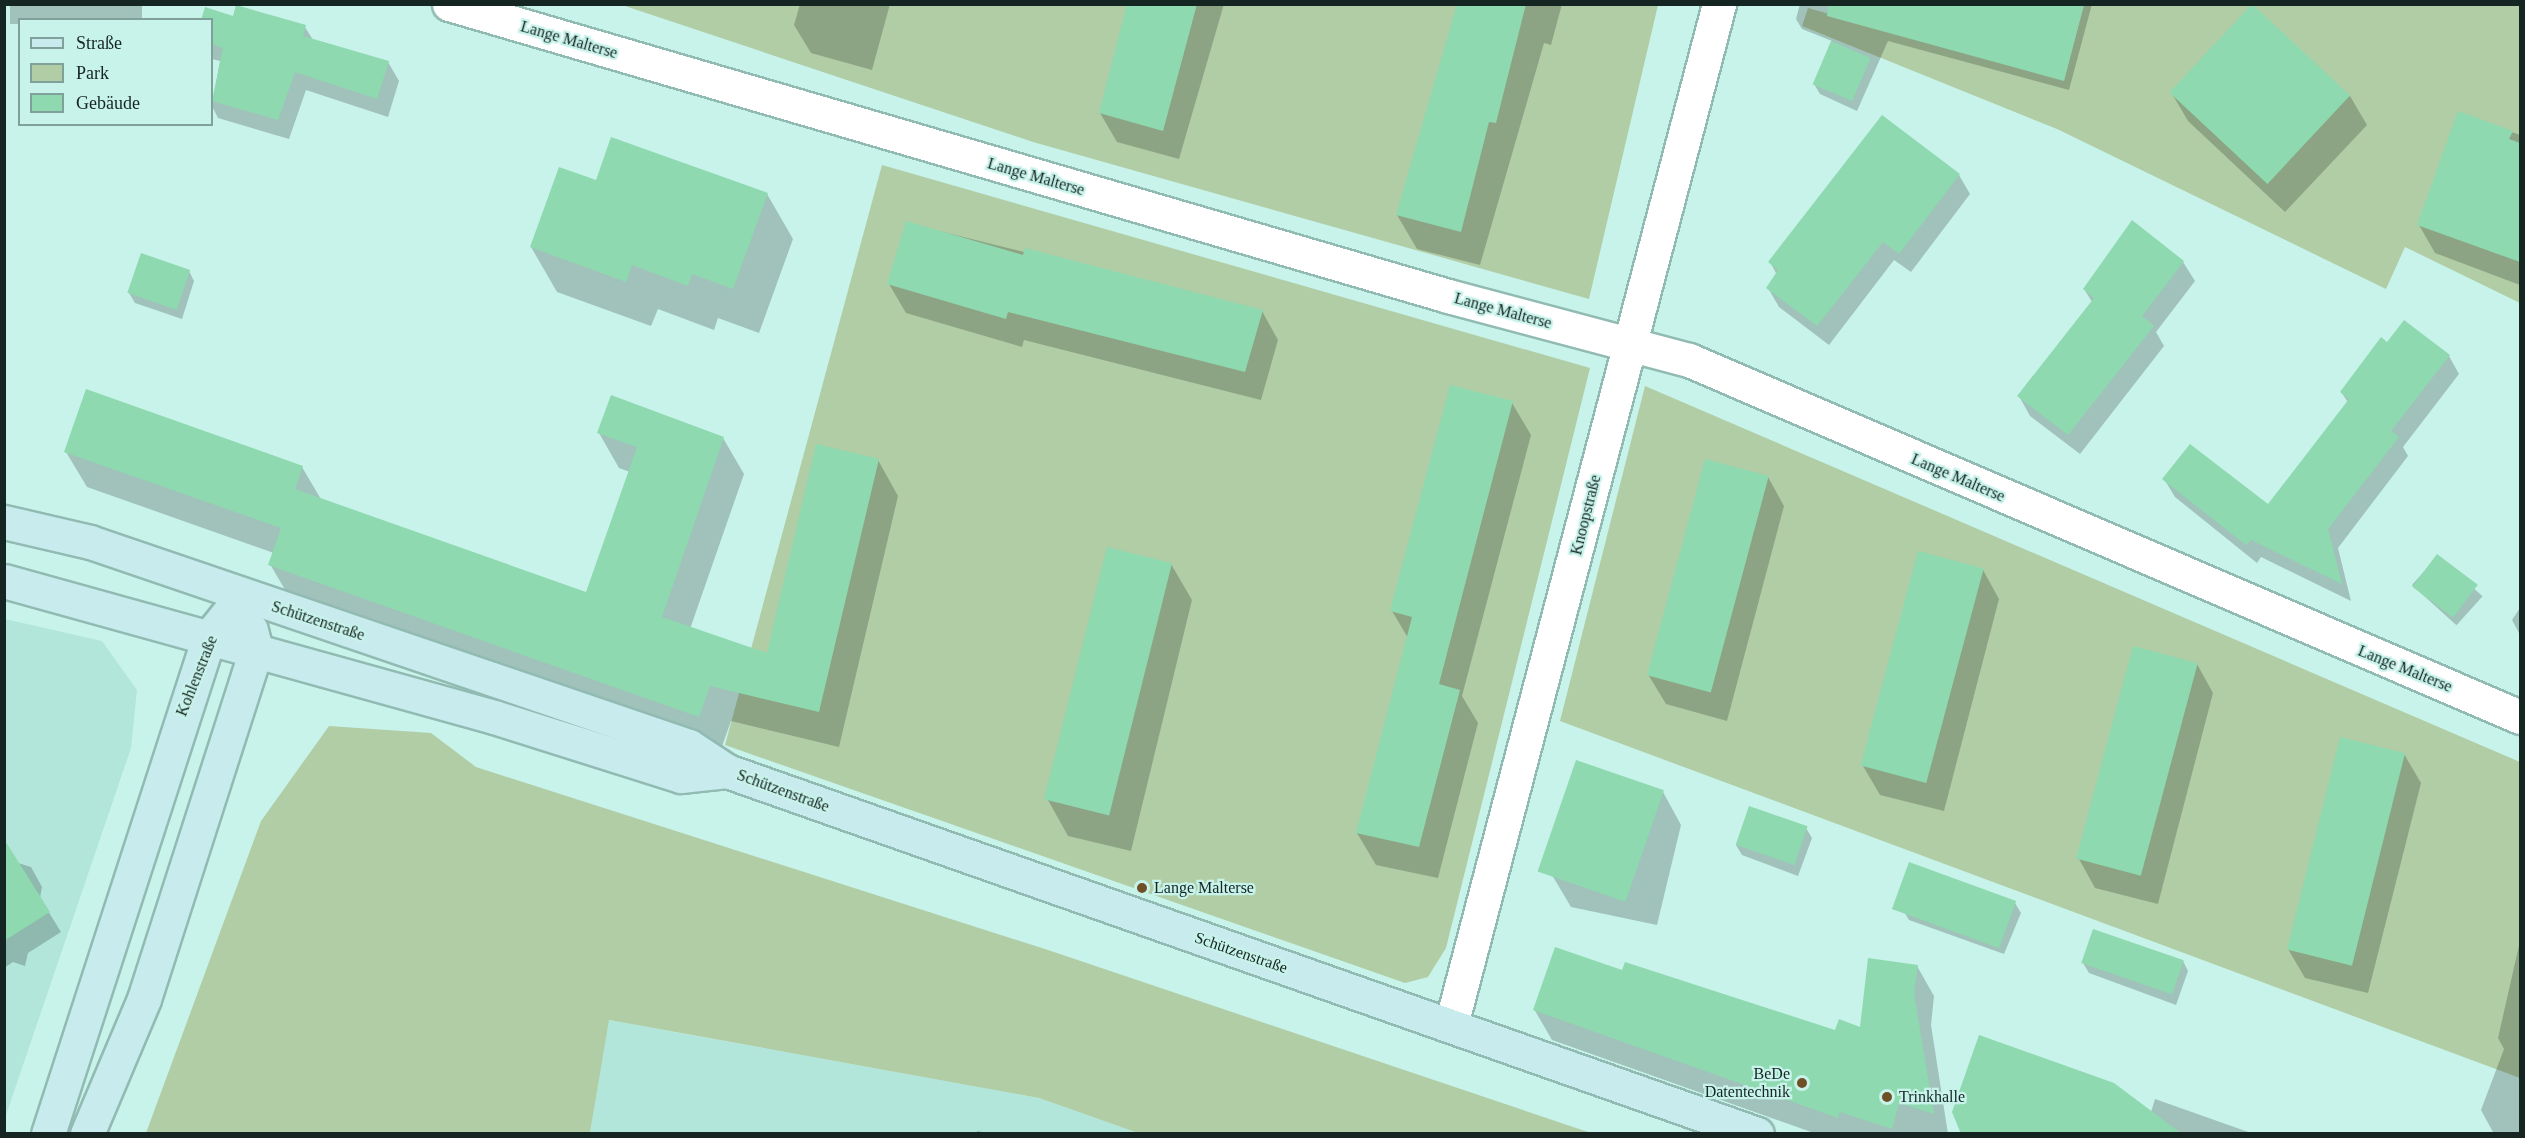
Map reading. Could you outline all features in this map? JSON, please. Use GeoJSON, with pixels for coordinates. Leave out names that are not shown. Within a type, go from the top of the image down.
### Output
{"type":"FeatureCollection","features":[{"type":"Feature","properties":{"kind":"street","name":"Lange Malterse"},"geometry":{"type":"LineString","coordinates":[[449,4],[1689,360],[2520,717]]}},
{"type":"Feature","properties":{"kind":"street","name":"Knoopstraße"},"geometry":{"type":"LineString","coordinates":[[1451,1025],[1719,4]]}},
{"type":"Feature","properties":{"kind":"street","name":"Schützenstraße"},"geometry":{"type":"LineString","coordinates":[[4,522],[90,542],[242,596],[689,746],[727,771],[1757,1134]]}},
{"type":"Feature","properties":{"kind":"street","name":"Schützenstraße"},"geometry":{"type":"LineString","coordinates":[[4,581],[256,650],[681,776],[727,771]]}},
{"type":"Feature","properties":{"kind":"street","name":"Kohlenstraße"},"geometry":{"type":"LineString","coordinates":[[48,1134],[209,637],[242,596]]}},
{"type":"Feature","properties":{"kind":"street"},"geometry":{"type":"LineString","coordinates":[[87,1134],[144,999],[256,650],[242,596]]}},
{"type":"Feature","properties":{"kind":"shaded area"},"geometry":{"type":"Polygon","coordinates":[[[5,619],[102,641],[137,690],[131,748],[5,1118],[5,619]]]}},
{"type":"Feature","properties":{"kind":"shaded area"},"geometry":{"type":"Polygon","coordinates":[[[608,1020],[1039,1098],[1138,1133],[590,1134],[608,1020]]]}},
{"type":"Feature","properties":{"kind":"green space"},"geometry":{"type":"Polygon","coordinates":[[[622,5],[1658,5],[1589,299],[1033,142],[622,5]]]}},
{"type":"Feature","properties":{"kind":"green space"},"geometry":{"type":"Polygon","coordinates":[[[2084,5],[2520,5],[2520,303],[2405,247],[2386,289],[2057,129],[1802,26],[1808,8],[2064,80],[2084,5]]]}},
{"type":"Feature","properties":{"kind":"green space"},"geometry":{"type":"Polygon","coordinates":[[[882,165],[1590,368],[1446,948],[1428,977],[1405,983],[725,745],[882,165]]]}},
{"type":"Feature","properties":{"kind":"green space"},"geometry":{"type":"Polygon","coordinates":[[[1645,386],[2520,762],[2520,1078],[1560,721],[1645,386]]]}},
{"type":"Feature","properties":{"kind":"green space"},"geometry":{"type":"Polygon","coordinates":[[[329,726],[431,733],[476,767],[1048,950],[1591,1133],[1138,1133],[1039,1098],[609,1020],[590,1133],[146,1133],[261,821],[329,726]]]}},
{"type":"Feature","properties":{"kind":"building"},"geometry":{"type":"Polygon","coordinates":[[[1127,4],[1197,4],[1163,131],[1099,113],[1127,4]]]}},
{"type":"Feature","properties":{"kind":"building"},"geometry":{"type":"Polygon","coordinates":[[[1457,4],[1526,4],[1496,123],[1489,122],[1461,232],[1396,215],[1457,4]]]}},
{"type":"Feature","properties":{"kind":"building"},"geometry":{"type":"Polygon","coordinates":[[[1828,4],[2084,4],[2064,81],[1827,16],[1828,4]]]}},
{"type":"Feature","properties":{"kind":"building"},"geometry":{"type":"Polygon","coordinates":[[[2252,4],[2350,95],[2267,184],[2169,92],[2252,4]]]}},
{"type":"Feature","properties":{"kind":"building"},"geometry":{"type":"Polygon","coordinates":[[[236,5],[306,25],[303,36],[389,61],[377,99],[295,72],[278,120],[213,101],[223,48],[213,44],[213,18],[202,18],[205,7],[233,16],[236,5]]]}},
{"type":"Feature","properties":{"kind":"building"},"geometry":{"type":"Polygon","coordinates":[[[1831,41],[1871,58],[1852,101],[1813,84],[1831,41]]]}},
{"type":"Feature","properties":{"kind":"building"},"geometry":{"type":"Polygon","coordinates":[[[2458,111],[2513,131],[2509,139],[2520,143],[2520,262],[2417,225],[2458,111]]]}},
{"type":"Feature","properties":{"kind":"building"},"geometry":{"type":"Polygon","coordinates":[[[1882,115],[1960,174],[1899,254],[1883,242],[1817,326],[1766,288],[1778,270],[1768,262],[1882,115]]]}},
{"type":"Feature","properties":{"kind":"building"},"geometry":{"type":"Polygon","coordinates":[[[611,137],[768,193],[733,289],[692,274],[688,286],[632,265],[626,282],[530,247],[559,167],[596,180],[611,137]]]}},
{"type":"Feature","properties":{"kind":"building"},"geometry":{"type":"Polygon","coordinates":[[[2132,220],[2184,261],[2142,316],[2154,326],[2068,435],[2017,396],[2094,298],[2083,289],[2132,220]]]}},
{"type":"Feature","properties":{"kind":"building"},"geometry":{"type":"Polygon","coordinates":[[[906,221],[1023,255],[1025,248],[1263,310],[1245,372],[1008,312],[1006,319],[887,284],[906,221]]]}},
{"type":"Feature","properties":{"kind":"building"},"geometry":{"type":"Polygon","coordinates":[[[141,253],[190,270],[176,310],[127,293],[141,253]]]}},
{"type":"Feature","properties":{"kind":"building"},"geometry":{"type":"Polygon","coordinates":[[[2404,320],[2450,355],[2391,431],[2399,437],[2328,529],[2342,584],[2251,540],[2246,545],[2162,479],[2190,444],[2268,504],[2349,399],[2340,392],[2381,337],[2387,342],[2404,320]]]}},
{"type":"Feature","properties":{"kind":"building"},"geometry":{"type":"Polygon","coordinates":[[[1450,385],[1513,401],[1439,684],[1460,690],[1419,847],[1356,833],[1412,617],[1390,611],[1450,385]]]}},
{"type":"Feature","properties":{"kind":"building"},"geometry":{"type":"Polygon","coordinates":[[[86,389],[303,466],[295,489],[586,592],[637,447],[597,433],[611,395],[724,437],[662,617],[767,653],[816,444],[879,459],[819,712],[710,686],[699,717],[268,565],[281,528],[64,452],[86,389]]]}},
{"type":"Feature","properties":{"kind":"building"},"geometry":{"type":"Polygon","coordinates":[[[1705,459],[1769,476],[1711,692],[1647,675],[1705,459]]]}},
{"type":"Feature","properties":{"kind":"building"},"geometry":{"type":"Polygon","coordinates":[[[1107,547],[1172,563],[1109,815],[1044,799],[1107,547]]]}},
{"type":"Feature","properties":{"kind":"building"},"geometry":{"type":"Polygon","coordinates":[[[1918,551],[1984,569],[1926,783],[1861,765],[1918,551]]]}},
{"type":"Feature","properties":{"kind":"building"},"geometry":{"type":"Polygon","coordinates":[[[2437,554],[2478,585],[2453,617],[2412,587],[2437,554]]]}},
{"type":"Feature","properties":{"kind":"building"},"geometry":{"type":"Polygon","coordinates":[[[2133,646],[2198,663],[2141,876],[2076,859],[2133,646]]]}},
{"type":"Feature","properties":{"kind":"building"},"geometry":{"type":"Polygon","coordinates":[[[2340,737],[2405,753],[2352,966],[2287,949],[2340,737]]]}},
{"type":"Feature","properties":{"kind":"building"},"geometry":{"type":"Polygon","coordinates":[[[1576,760],[1664,790],[1626,902],[1538,872],[1576,760]]]}},
{"type":"Feature","properties":{"kind":"building"},"geometry":{"type":"Polygon","coordinates":[[[1749,806],[1808,826],[1794,865],[1736,845],[1749,806]]]}},
{"type":"Feature","properties":{"kind":"building"},"geometry":{"type":"Polygon","coordinates":[[[4,839],[50,912],[4,941],[4,839]]]}},
{"type":"Feature","properties":{"kind":"building"},"geometry":{"type":"Polygon","coordinates":[[[1909,862],[2016,901],[1999,948],[1892,909],[1909,862]]]}},
{"type":"Feature","properties":{"kind":"building"},"geometry":{"type":"Polygon","coordinates":[[[2093,929],[2184,960],[2172,994],[2081,963],[2093,929]]]}},
{"type":"Feature","properties":{"kind":"building"},"geometry":{"type":"Polygon","coordinates":[[[1555,947],[1622,970],[1625,962],[1835,1030],[1839,1019],[1860,1027],[1868,958],[1918,965],[1914,993],[1934,1114],[1899,1103],[1892,1129],[1840,1112],[1838,1118],[1533,1010],[1555,947]]]}},
{"type":"Feature","properties":{"kind":"building"},"geometry":{"type":"Polygon","coordinates":[[[1979,1035],[2114,1083],[2182,1134],[1961,1134],[1952,1112],[1979,1035]]]}},
{"type":"Feature","properties":{"kind":"place","name":"Lange Malterse"},"geometry":{"type":"Point","coordinates":[1142,888]}},
{"type":"Feature","properties":{"kind":"place","name":"BeDe Datentechnik"},"geometry":{"type":"Point","coordinates":[1802,1083]}},
{"type":"Feature","properties":{"kind":"place","name":"Trinkhalle"},"geometry":{"type":"Point","coordinates":[1887,1097]}}]}
